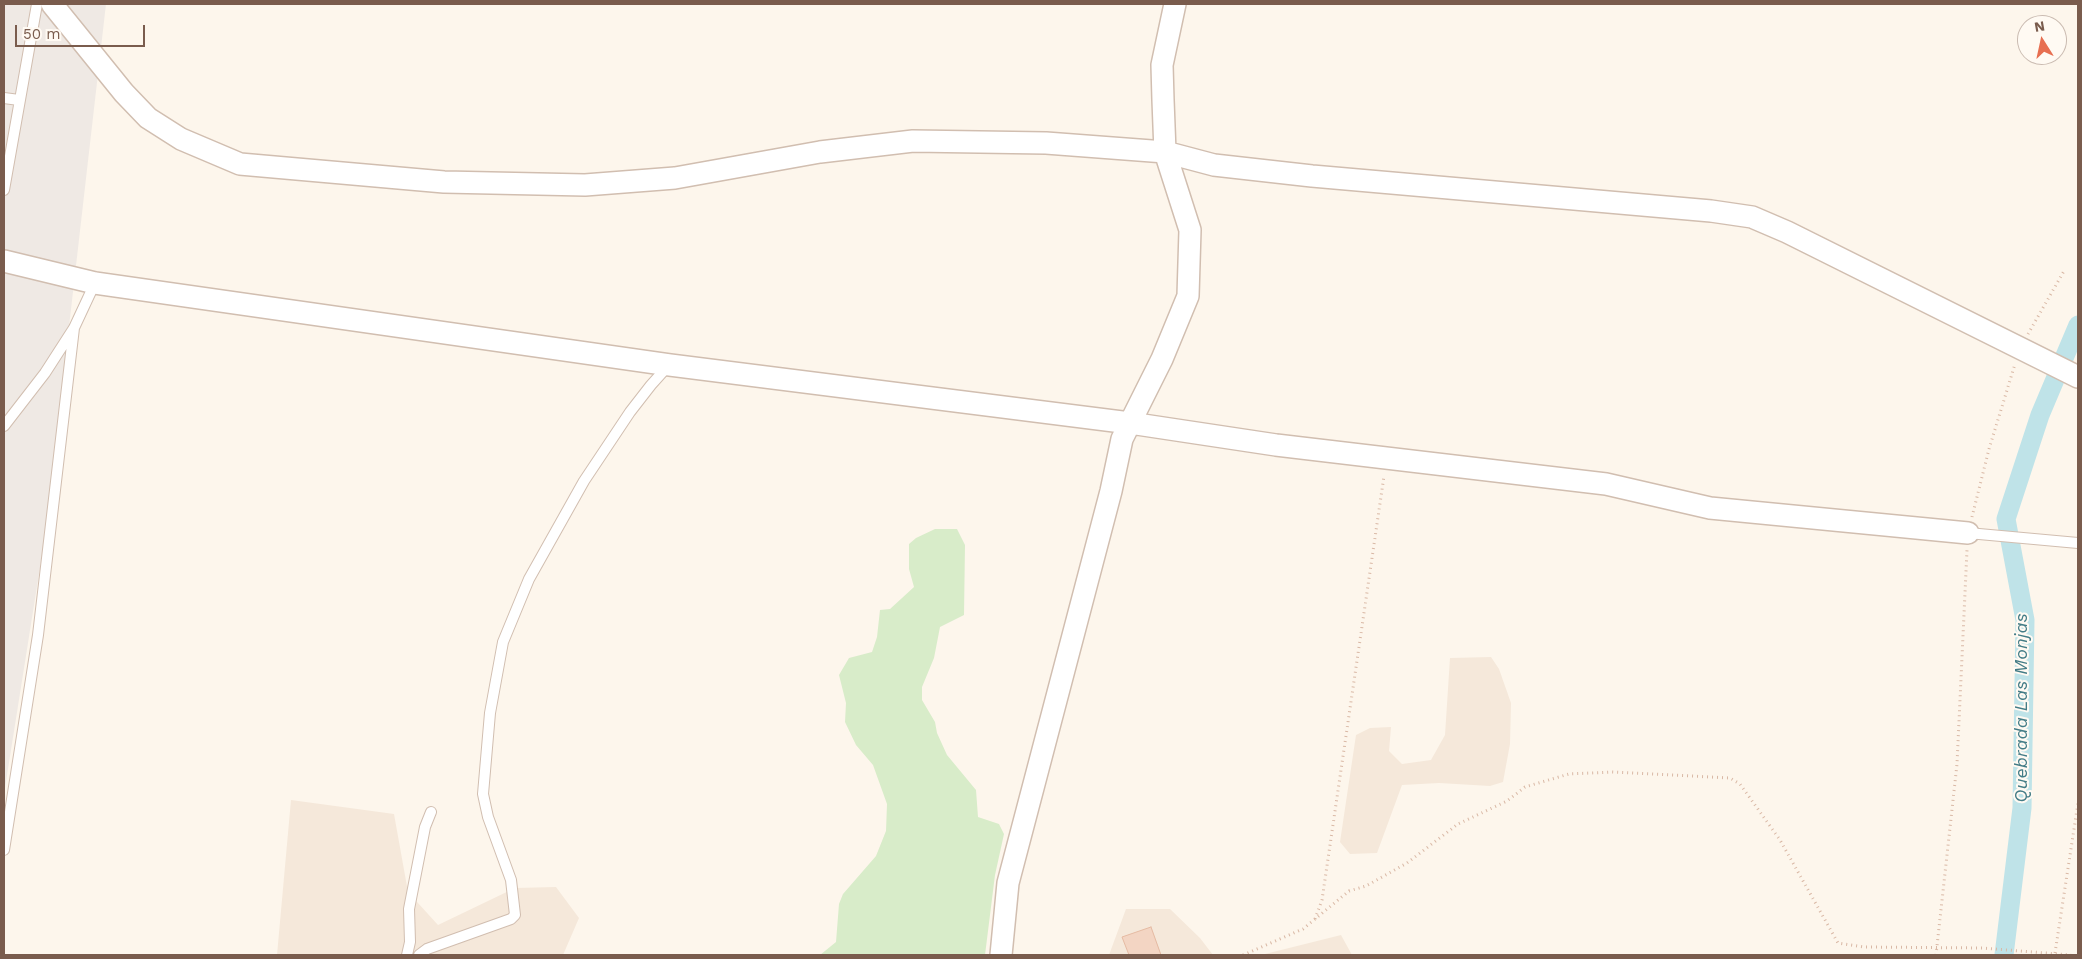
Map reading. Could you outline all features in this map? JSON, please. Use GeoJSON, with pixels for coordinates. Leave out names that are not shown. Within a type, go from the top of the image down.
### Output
{"type":"FeatureCollection","features":[{"type":"Feature","properties":{"kind":"street"},"geometry":{"type":"LineString","coordinates":[[52,4],[124,94],[148,118],[181,139],[240,164],[444,182],[585,185],[675,178],[820,152],[913,141],[1046,143],[1165,152],[1214,165],[1312,176],[1711,210],[1752,217],[1787,232],[2078,377]]}},
{"type":"Feature","properties":{"kind":"street"},"geometry":{"type":"LineString","coordinates":[[1001,955],[1008,883],[1111,491],[1122,439],[1162,359],[1188,296],[1190,230],[1165,152],[1162,65],[1175,4]]}},
{"type":"Feature","properties":{"kind":"street"},"geometry":{"type":"LineString","coordinates":[[4,261],[95,283],[670,365],[1130,423],[1276,445],[1606,484],[1710,508],[1968,533]]}},
{"type":"Feature","properties":{"kind":"lane"},"geometry":{"type":"LineString","coordinates":[[4,190],[37,4]]}},
{"type":"Feature","properties":{"kind":"lane"},"geometry":{"type":"LineString","coordinates":[[4,98],[19,100]]}},
{"type":"Feature","properties":{"kind":"lane"},"geometry":{"type":"LineString","coordinates":[[4,426],[46,373],[74,328],[95,283]]}},
{"type":"Feature","properties":{"kind":"lane"},"geometry":{"type":"LineString","coordinates":[[4,850],[38,635],[74,328]]}},
{"type":"Feature","properties":{"kind":"lane"},"geometry":{"type":"LineString","coordinates":[[419,955],[427,949],[511,919],[515,915],[511,880],[488,817],[483,794],[490,713],[503,642],[529,580],[584,480],[630,412],[651,385],[670,365]]}},
{"type":"Feature","properties":{"kind":"lane"},"geometry":{"type":"LineString","coordinates":[[1968,533],[2078,543]]}},
{"type":"Feature","properties":{"kind":"lane"},"geometry":{"type":"LineString","coordinates":[[407,955],[410,942],[409,909],[425,827],[431,812]]}},
{"type":"Feature","properties":{"kind":"path"},"geometry":{"type":"LineString","coordinates":[[1936,955],[1957,764],[1968,533],[1989,449],[2020,348],[2064,271]]}},
{"type":"Feature","properties":{"kind":"path"},"geometry":{"type":"LineString","coordinates":[[1314,921],[1322,900],[1351,706],[1359,635],[1383,485],[1385,458]]}},
{"type":"Feature","properties":{"kind":"path"},"geometry":{"type":"LineString","coordinates":[[1243,955],[1303,929],[1334,901],[1349,891],[1366,886],[1406,863],[1458,824],[1507,801],[1524,787],[1569,774],[1612,772],[1730,778],[1740,784],[1780,840],[1838,943],[1864,946],[1982,948],[2071,955]]}},
{"type":"Feature","properties":{"kind":"path"},"geometry":{"type":"LineString","coordinates":[[2055,954],[2078,803]]}},
{"type":"Feature","properties":{"kind":"shaded area"},"geometry":{"type":"Polygon","coordinates":[[[4,4],[106,4],[45,536],[4,794],[4,4]]]}},
{"type":"Feature","properties":{"kind":"shaded area"},"geometry":{"type":"Polygon","coordinates":[[[1491,657],[1499,669],[1511,703],[1510,744],[1503,782],[1490,786],[1439,783],[1402,785],[1377,853],[1350,854],[1340,842],[1356,735],[1370,728],[1391,727],[1389,751],[1402,764],[1431,760],[1445,735],[1450,658],[1491,657]]]}},
{"type":"Feature","properties":{"kind":"shaded area"},"geometry":{"type":"Polygon","coordinates":[[[291,800],[394,814],[408,892],[438,925],[515,888],[556,887],[579,918],[563,955],[277,955],[291,800]]]}},
{"type":"Feature","properties":{"kind":"shaded area"},"geometry":{"type":"Polygon","coordinates":[[[1126,909],[1170,909],[1200,938],[1213,955],[1109,955],[1126,909]]]}},
{"type":"Feature","properties":{"kind":"shaded area"},"geometry":{"type":"Polygon","coordinates":[[[1341,935],[1352,955],[1261,955],[1341,935]]]}},
{"type":"Feature","properties":{"kind":"green space"},"geometry":{"type":"Polygon","coordinates":[[[935,529],[957,529],[965,545],[964,615],[940,627],[934,658],[922,687],[922,700],[935,722],[937,733],[947,755],[976,790],[978,817],[999,824],[1004,834],[995,875],[985,955],[820,955],[836,942],[839,904],[843,894],[876,856],[886,831],[887,804],[873,765],[856,745],[845,722],[846,703],[839,675],[849,658],[872,652],[877,637],[880,610],[890,609],[914,587],[909,569],[909,544],[916,538],[935,529]]]}},
{"type":"Feature","properties":{"kind":"building"},"geometry":{"type":"Polygon","coordinates":[[[1151,927],[1161,955],[1129,955],[1122,937],[1151,927]]]}},
{"type":"Feature","properties":{"kind":"waterway","name":"Quebrada Las Monjas"},"geometry":{"type":"LineString","coordinates":[[2004,955],[2022,808],[2025,620],[2006,519],[2040,415],[2078,325]]}}]}
